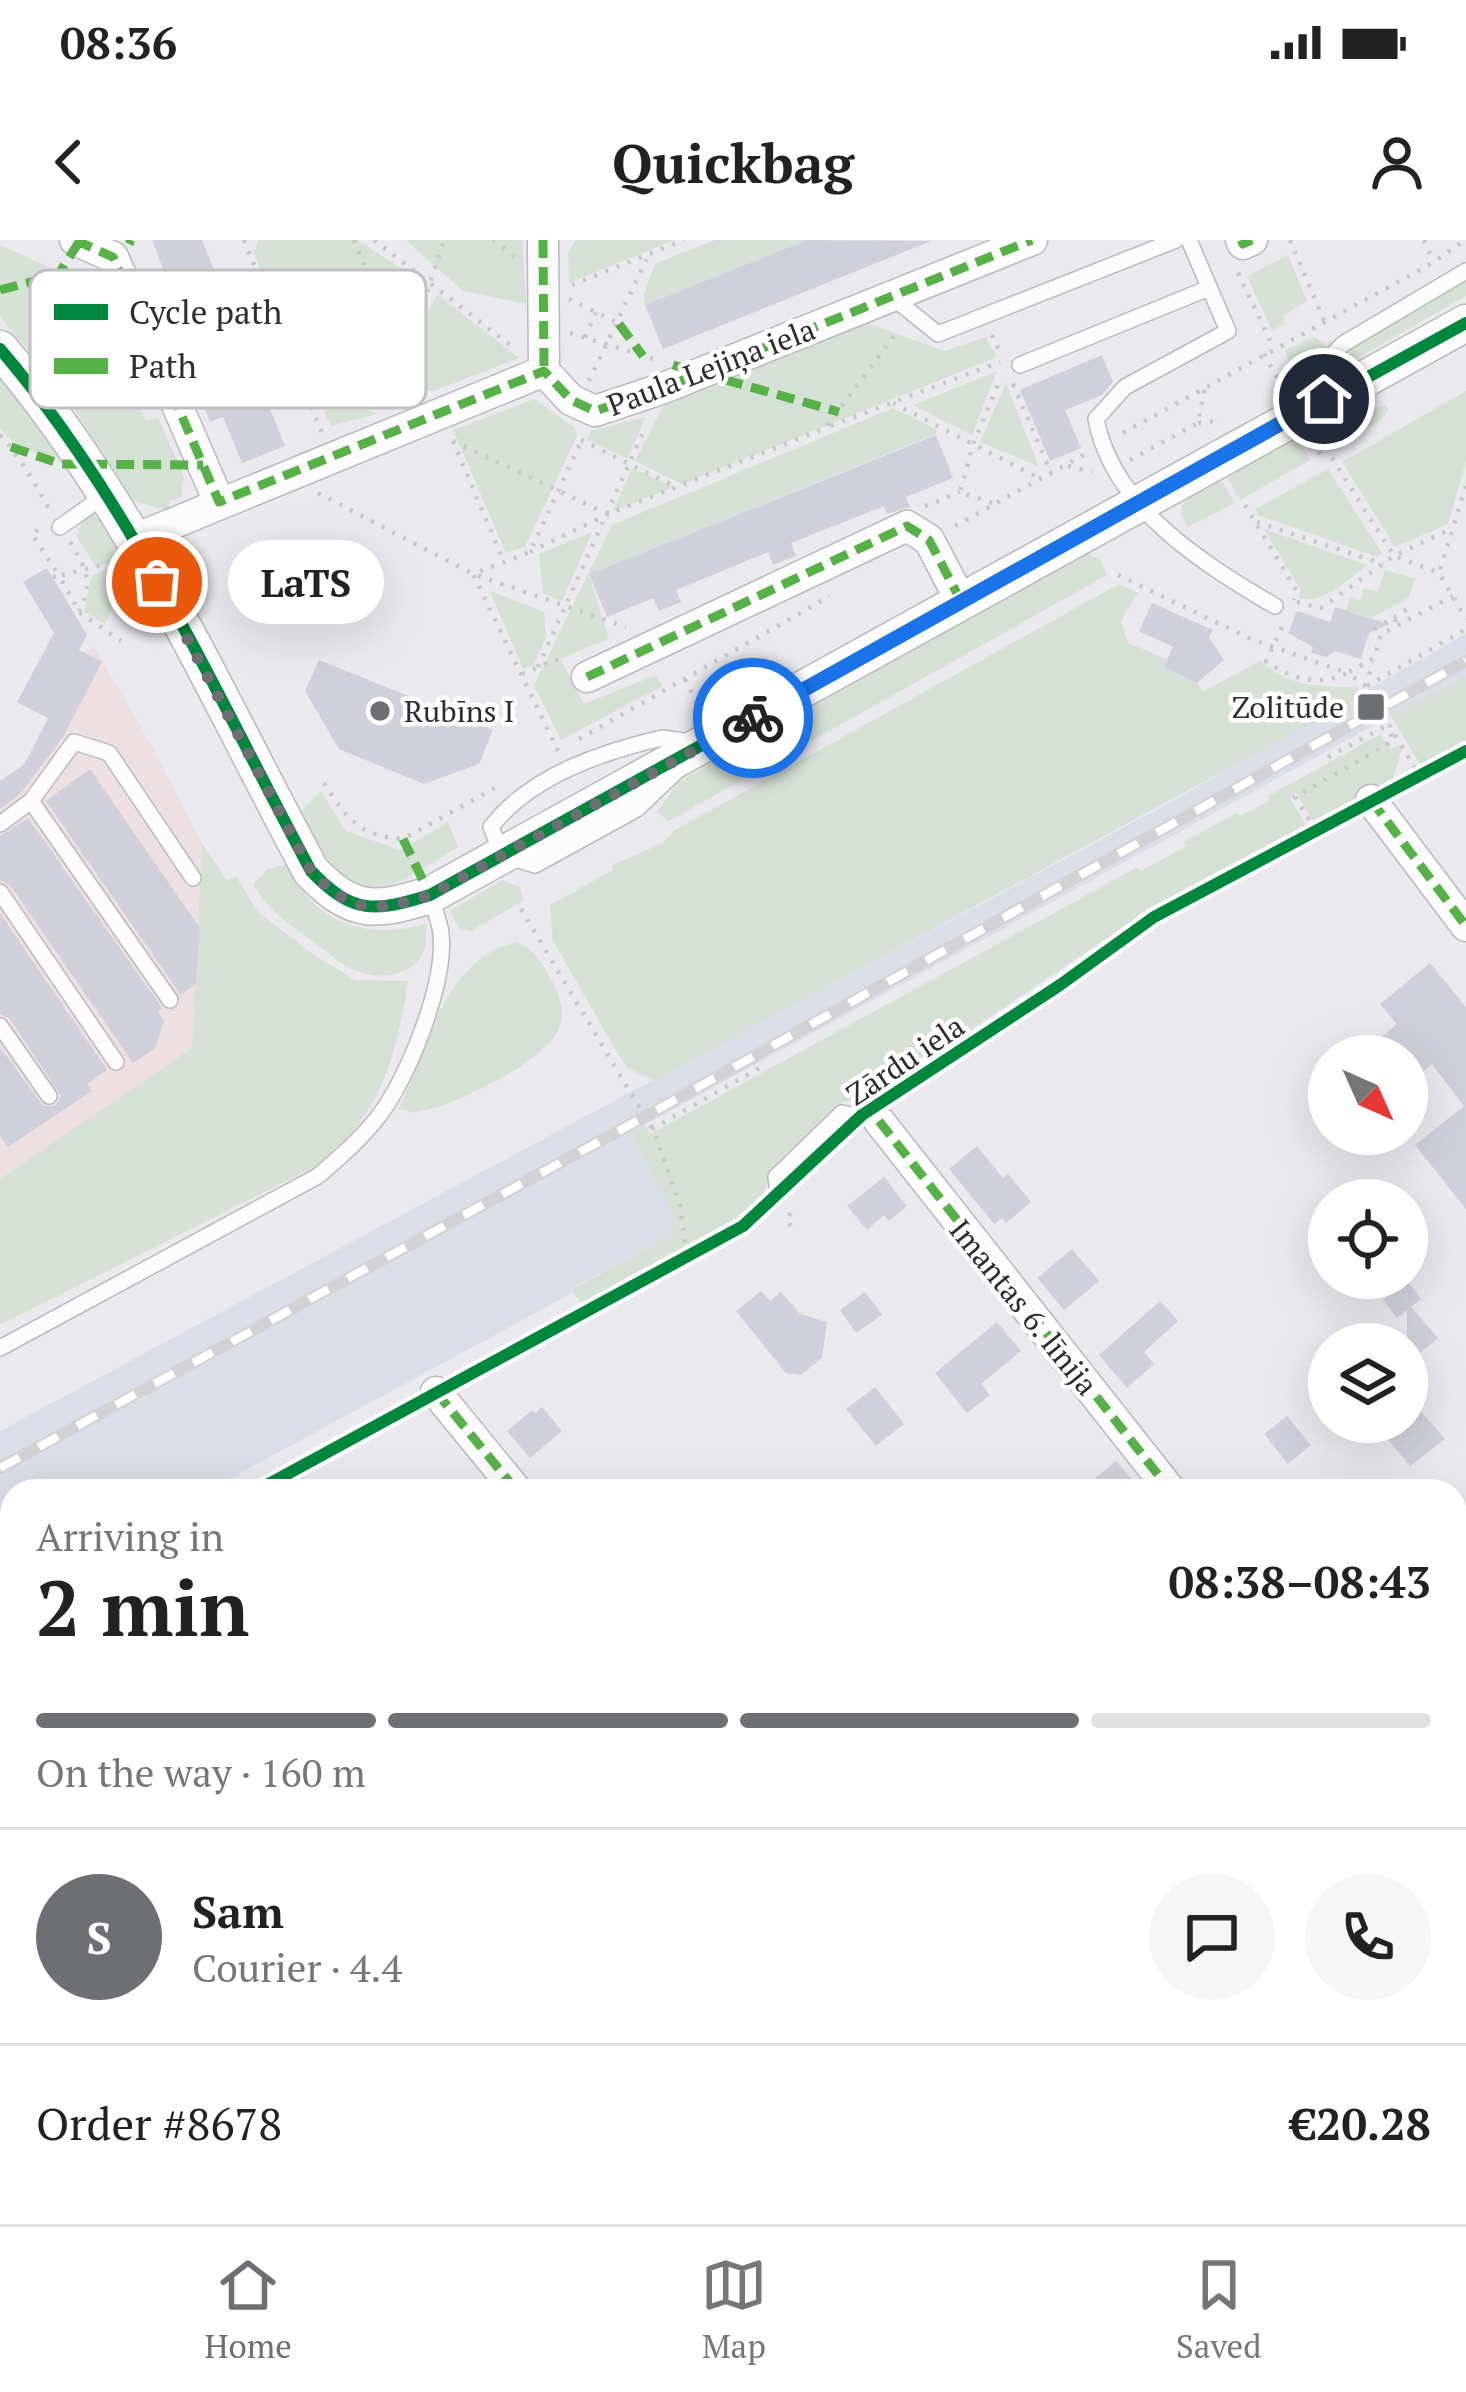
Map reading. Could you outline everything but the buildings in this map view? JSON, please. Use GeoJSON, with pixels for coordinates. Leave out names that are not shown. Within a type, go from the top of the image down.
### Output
{"type":"FeatureCollection","features":[{"type":"Feature","properties":{"kind":"street"},"geometry":{"type":"LineString","coordinates":[[75,240],[113,256],[119,270]]}},
{"type":"Feature","properties":{"kind":"street","name":"Paula Lejiņa iela"},"geometry":{"type":"LineString","coordinates":[[536,365],[572,400],[595,411],[902,305],[1032,240]]}},
{"type":"Feature","properties":{"kind":"street"},"geometry":{"type":"LineString","coordinates":[[135,539],[333,458],[423,411],[536,365],[531,250]]}},
{"type":"Feature","properties":{"kind":"street"},"geometry":{"type":"LineString","coordinates":[[49,408],[135,539],[311,871],[344,901],[384,909],[430,895],[704,730],[962,601],[1466,323]]}},
{"type":"Feature","properties":{"kind":"street"},"geometry":{"type":"LineString","coordinates":[[0,349],[30,384]]}},
{"type":"Feature","properties":{"kind":"street"},"geometry":{"type":"LineString","coordinates":[[178,408],[219,502]]}},
{"type":"Feature","properties":{"kind":"street"},"geometry":{"type":"LineString","coordinates":[[586,677],[907,526],[929,540],[962,601]]}},
{"type":"Feature","properties":{"kind":"street"},"geometry":{"type":"LineString","coordinates":[[1371,800],[1466,926]]}},
{"type":"Feature","properties":{"kind":"street","name":"Imantas 6. līnija"},"geometry":{"type":"LineString","coordinates":[[879,1121],[1162,1479]]}},
{"type":"Feature","properties":{"kind":"street"},"geometry":{"type":"LineString","coordinates":[[436,1392],[507,1479]]}},
{"type":"Feature","properties":{"kind":"lane"},"geometry":{"type":"LineString","coordinates":[[902,305],[938,334],[1176,240]]}},
{"type":"Feature","properties":{"kind":"lane"},"geometry":{"type":"LineString","coordinates":[[1189,240],[1228,331],[1125,387],[1096,419],[1101,445],[1138,502],[1177,542],[1274,606]]}},
{"type":"Feature","properties":{"kind":"lane"},"geometry":{"type":"LineString","coordinates":[[1324,399],[1330,357],[1343,344],[1466,271]]}},
{"type":"Feature","properties":{"kind":"lane"},"geometry":{"type":"LineString","coordinates":[[1009,364],[1209,288]]}},
{"type":"Feature","properties":{"kind":"lane"},"geometry":{"type":"LineString","coordinates":[[60,526],[107,495]]}},
{"type":"Feature","properties":{"kind":"lane"},"geometry":{"type":"LineString","coordinates":[[0,824],[31,802],[74,742],[109,753],[193,878]]}},
{"type":"Feature","properties":{"kind":"lane"},"geometry":{"type":"LineString","coordinates":[[31,802],[170,1000]]}},
{"type":"Feature","properties":{"kind":"lane"},"geometry":{"type":"LineString","coordinates":[[0,892],[116,1062]]}},
{"type":"Feature","properties":{"kind":"lane"},"geometry":{"type":"LineString","coordinates":[[0,1348],[318,1176],[351,1147],[380,1115],[417,1048],[440,958],[441,933],[430,895]]}},
{"type":"Feature","properties":{"kind":"lane"},"geometry":{"type":"LineString","coordinates":[[0,1026],[50,1096]]}},
{"type":"Feature","properties":{"kind":"lane","name":"Zārdu iela"},"geometry":{"type":"LineString","coordinates":[[778,1195],[776,1177],[842,1113],[879,1121]]}},
{"type":"Feature","properties":{"kind":"path"},"geometry":{"type":"LineString","coordinates":[[244,240],[256,270]]}},
{"type":"Feature","properties":{"kind":"path"},"geometry":{"type":"LineString","coordinates":[[249,252],[254,240]]}},
{"type":"Feature","properties":{"kind":"path"},"geometry":{"type":"LineString","coordinates":[[354,240],[366,270]]}},
{"type":"Feature","properties":{"kind":"path"},"geometry":{"type":"LineString","coordinates":[[374,240],[413,270]]}},
{"type":"Feature","properties":{"kind":"path"},"geometry":{"type":"LineString","coordinates":[[426,295],[444,240]]}},
{"type":"Feature","properties":{"kind":"path"},"geometry":{"type":"LineString","coordinates":[[493,240],[531,250]]}},
{"type":"Feature","properties":{"kind":"path"},"geometry":{"type":"LineString","coordinates":[[619,324],[564,292],[684,240]]}},
{"type":"Feature","properties":{"kind":"path"},"geometry":{"type":"LineString","coordinates":[[1290,240],[1324,320]]}},
{"type":"Feature","properties":{"kind":"path"},"geometry":{"type":"LineString","coordinates":[[1424,240],[1434,262]]}},
{"type":"Feature","properties":{"kind":"path"},"geometry":{"type":"LineString","coordinates":[[929,540],[1434,262],[1465,240]]}},
{"type":"Feature","properties":{"kind":"path"},"geometry":{"type":"LineString","coordinates":[[1242,245],[1274,349]]}},
{"type":"Feature","properties":{"kind":"path"},"geometry":{"type":"LineString","coordinates":[[585,389],[649,254]]}},
{"type":"Feature","properties":{"kind":"path"},"geometry":{"type":"LineString","coordinates":[[426,280],[536,365]]}},
{"type":"Feature","properties":{"kind":"path"},"geometry":{"type":"LineString","coordinates":[[826,428],[902,305]]}},
{"type":"Feature","properties":{"kind":"path"},"geometry":{"type":"LineString","coordinates":[[585,337],[596,312]]}},
{"type":"Feature","properties":{"kind":"path"},"geometry":{"type":"LineString","coordinates":[[560,330],[673,365]]}},
{"type":"Feature","properties":{"kind":"path"},"geometry":{"type":"LineString","coordinates":[[1264,354],[1286,392]]}},
{"type":"Feature","properties":{"kind":"path"},"geometry":{"type":"LineString","coordinates":[[473,574],[608,514],[826,428],[1009,364]]}},
{"type":"Feature","properties":{"kind":"path"},"geometry":{"type":"LineString","coordinates":[[996,504],[960,492],[974,442],[1009,364]]}},
{"type":"Feature","properties":{"kind":"path"},"geometry":{"type":"LineString","coordinates":[[1114,470],[1198,423],[1205,387]]}},
{"type":"Feature","properties":{"kind":"path"},"geometry":{"type":"LineString","coordinates":[[893,403],[1041,479]]}},
{"type":"Feature","properties":{"kind":"path"},"geometry":{"type":"LineString","coordinates":[[312,408],[333,458]]}},
{"type":"Feature","properties":{"kind":"path"},"geometry":{"type":"LineString","coordinates":[[372,408],[387,415]]}},
{"type":"Feature","properties":{"kind":"path"},"geometry":{"type":"LineString","coordinates":[[387,415],[389,408]]}},
{"type":"Feature","properties":{"kind":"path"},"geometry":{"type":"LineString","coordinates":[[422,408],[453,441],[608,514]]}},
{"type":"Feature","properties":{"kind":"path"},"geometry":{"type":"LineString","coordinates":[[538,667],[652,410]]}},
{"type":"Feature","properties":{"kind":"path"},"geometry":{"type":"LineString","coordinates":[[366,422],[423,411]]}},
{"type":"Feature","properties":{"kind":"path"},"geometry":{"type":"LineString","coordinates":[[530,551],[587,426]]}},
{"type":"Feature","properties":{"kind":"path"},"geometry":{"type":"LineString","coordinates":[[581,440],[680,489]]}},
{"type":"Feature","properties":{"kind":"path"},"geometry":{"type":"LineString","coordinates":[[453,441],[504,562]]}},
{"type":"Feature","properties":{"kind":"path"},"geometry":{"type":"LineString","coordinates":[[1332,458],[1394,556],[1439,573],[1466,619]]}},
{"type":"Feature","properties":{"kind":"path"},"geometry":{"type":"LineString","coordinates":[[304,486],[473,574],[626,628],[658,644]]}},
{"type":"Feature","properties":{"kind":"path"},"geometry":{"type":"LineString","coordinates":[[1439,573],[1466,486]]}},
{"type":"Feature","properties":{"kind":"path"},"geometry":{"type":"LineString","coordinates":[[1244,505],[1296,590],[1266,661],[1290,675],[1320,681],[1348,673],[1374,658]]}},
{"type":"Feature","properties":{"kind":"path"},"geometry":{"type":"LineString","coordinates":[[1254,521],[1383,564]]}},
{"type":"Feature","properties":{"kind":"path"},"geometry":{"type":"LineString","coordinates":[[60,526],[87,570],[78,615]]}},
{"type":"Feature","properties":{"kind":"path"},"geometry":{"type":"LineString","coordinates":[[1294,601],[1322,608],[1394,556],[1454,529]]}},
{"type":"Feature","properties":{"kind":"path"},"geometry":{"type":"LineString","coordinates":[[473,574],[559,752],[848,586]]}},
{"type":"Feature","properties":{"kind":"path"},"geometry":{"type":"LineString","coordinates":[[1118,575],[1252,639],[1348,673],[1366,686],[1394,741],[1295,797],[1315,830]]}},
{"type":"Feature","properties":{"kind":"path"},"geometry":{"type":"LineString","coordinates":[[52,577],[59,576],[78,615],[121,641]]}},
{"type":"Feature","properties":{"kind":"path"},"geometry":{"type":"LineString","coordinates":[[1374,629],[1453,596]]}},
{"type":"Feature","properties":{"kind":"path"},"geometry":{"type":"LineString","coordinates":[[1366,686],[1382,634],[1409,608]]}},
{"type":"Feature","properties":{"kind":"path"},"geometry":{"type":"LineString","coordinates":[[1366,686],[1466,629]]}},
{"type":"Feature","properties":{"kind":"path"},"geometry":{"type":"LineString","coordinates":[[685,679],[704,730]]}},
{"type":"Feature","properties":{"kind":"path"},"geometry":{"type":"LineString","coordinates":[[1328,758],[1388,725]]}},
{"type":"Feature","properties":{"kind":"path"},"geometry":{"type":"LineString","coordinates":[[1388,725],[1419,775]]}},
{"type":"Feature","properties":{"kind":"path"},"geometry":{"type":"LineString","coordinates":[[1295,841],[1435,767]]}},
{"type":"Feature","properties":{"kind":"path"},"geometry":{"type":"LineString","coordinates":[[324,783],[350,824],[403,839],[504,783]]}},
{"type":"Feature","properties":{"kind":"path"},"geometry":{"type":"LineString","coordinates":[[521,909],[652,1129],[680,1205],[687,1258]]}},
{"type":"Feature","properties":{"kind":"path"},"geometry":{"type":"LineString","coordinates":[[652,1129],[763,1066]]}},
{"type":"Feature","properties":{"kind":"path"},"geometry":{"type":"LineString","coordinates":[[790,1226],[791,1212]]}},
{"type":"Feature","properties":{"kind":"path"},"geometry":{"type":"LineString","coordinates":[[666,1269],[706,1247]]}},
{"type":"Feature","properties":{"kind":"shaded area"},"geometry":{"type":"Polygon","coordinates":[[[258,240],[357,240],[404,270],[261,270],[254,253],[258,240]]]}},
{"type":"Feature","properties":{"kind":"shaded area"},"geometry":{"type":"Polygon","coordinates":[[[406,240],[522,240],[526,304],[463,291],[406,240]]]}},
{"type":"Feature","properties":{"kind":"shaded area"},"geometry":{"type":"Polygon","coordinates":[[[576,240],[675,240],[569,283],[568,252],[576,240]]]}},
{"type":"Feature","properties":{"kind":"shaded area"},"geometry":{"type":"Polygon","coordinates":[[[715,240],[807,240],[645,305],[655,264],[715,240]]]}},
{"type":"Feature","properties":{"kind":"shaded area"},"geometry":{"type":"Polygon","coordinates":[[[0,245],[56,270],[30,270],[30,353],[0,317],[0,245]]]}},
{"type":"Feature","properties":{"kind":"shaded area"},"geometry":{"type":"Polygon","coordinates":[[[1288,255],[1307,301],[1283,316],[1285,323],[1272,331],[1247,276],[1288,255]]]}},
{"type":"Feature","properties":{"kind":"shaded area"},"geometry":{"type":"Polygon","coordinates":[[[1466,280],[1466,296],[1339,369],[1346,350],[1466,280]]]}},
{"type":"Feature","properties":{"kind":"shaded area"},"geometry":{"type":"Polygon","coordinates":[[[438,295],[519,358],[426,390],[430,306],[438,295]]]}},
{"type":"Feature","properties":{"kind":"shaded area"},"geometry":{"type":"Polygon","coordinates":[[[858,320],[945,351],[986,337],[997,357],[682,484],[635,461],[663,406],[858,320]]]}},
{"type":"Feature","properties":{"kind":"shaded area"},"geometry":{"type":"Polygon","coordinates":[[[1315,337],[1327,348],[1316,379],[1297,388],[1285,350],[1315,337]]]}},
{"type":"Feature","properties":{"kind":"shaded area"},"geometry":{"type":"Polygon","coordinates":[[[997,371],[972,435],[913,405],[997,371]]]}},
{"type":"Feature","properties":{"kind":"shaded area"},"geometry":{"type":"Polygon","coordinates":[[[0,373],[60,456],[27,450],[0,429],[0,373]]]}},
{"type":"Feature","properties":{"kind":"shaded area"},"geometry":{"type":"Polygon","coordinates":[[[1006,383],[1039,467],[980,442],[1006,383]]]}},
{"type":"Feature","properties":{"kind":"shaded area"},"geometry":{"type":"Polygon","coordinates":[[[1466,391],[1466,461],[1448,524],[1395,547],[1342,462],[1466,391]]]}},
{"type":"Feature","properties":{"kind":"shaded area"},"geometry":{"type":"Polygon","coordinates":[[[534,399],[575,428],[577,436],[525,547],[506,553],[453,430],[534,399]]]}},
{"type":"Feature","properties":{"kind":"shaded area"},"geometry":{"type":"Polygon","coordinates":[[[1385,405],[1389,410],[1377,423],[1331,448],[1316,436],[1330,423],[1385,405]]]}},
{"type":"Feature","properties":{"kind":"shaded area"},"geometry":{"type":"Polygon","coordinates":[[[73,408],[140,408],[146,421],[158,417],[184,477],[181,497],[169,501],[169,510],[134,501],[73,408]]]}},
{"type":"Feature","properties":{"kind":"shaded area"},"geometry":{"type":"Polygon","coordinates":[[[322,408],[363,408],[377,414],[331,426],[322,408]]]}},
{"type":"Feature","properties":{"kind":"shaded area"},"geometry":{"type":"Polygon","coordinates":[[[893,408],[936,429],[936,434],[589,574],[609,639],[560,659],[584,704],[656,675],[662,686],[561,740],[534,685],[612,525],[893,408]]]}},
{"type":"Feature","properties":{"kind":"shaded area"},"geometry":{"type":"Polygon","coordinates":[[[645,417],[628,459],[587,440],[591,431],[645,417]]]}},
{"type":"Feature","properties":{"kind":"shaded area"},"geometry":{"type":"Polygon","coordinates":[[[1296,435],[1310,460],[1240,500],[1226,475],[1296,435]]]}},
{"type":"Feature","properties":{"kind":"shaded area"},"geometry":{"type":"Polygon","coordinates":[[[632,468],[674,487],[613,511],[632,468]]]}},
{"type":"Feature","properties":{"kind":"shaded area"},"geometry":{"type":"Polygon","coordinates":[[[1328,469],[1382,553],[1377,557],[1258,515],[1256,509],[1328,469]]]}},
{"type":"Feature","properties":{"kind":"shaded area"},"geometry":{"type":"Polygon","coordinates":[[[1220,478],[1235,503],[1188,527],[1182,518],[1183,503],[1220,478]]]}},
{"type":"Feature","properties":{"kind":"shaded area"},"geometry":{"type":"Polygon","coordinates":[[[91,513],[122,557],[96,567],[77,537],[82,520],[91,513]]]}},
{"type":"Feature","properties":{"kind":"shaded area"},"geometry":{"type":"Polygon","coordinates":[[[1264,529],[1367,565],[1327,594],[1299,598],[1300,589],[1264,529]]]}},
{"type":"Feature","properties":{"kind":"shaded area"},"geometry":{"type":"Polygon","coordinates":[[[592,532],[562,601],[543,593],[539,554],[592,532]]]}},
{"type":"Feature","properties":{"kind":"shaded area"},"geometry":{"type":"Polygon","coordinates":[[[1087,553],[1101,561],[1107,575],[669,821],[657,812],[678,782],[1087,553]]]}},
{"type":"Feature","properties":{"kind":"shaded area"},"geometry":{"type":"Polygon","coordinates":[[[123,559],[125,580],[105,624],[84,612],[91,577],[123,559]]]}},
{"type":"Feature","properties":{"kind":"shaded area"},"geometry":{"type":"Polygon","coordinates":[[[1385,570],[1415,579],[1408,598],[1371,618],[1346,610],[1350,598],[1360,601],[1364,588],[1378,592],[1385,570]]]}},
{"type":"Feature","properties":{"kind":"shaded area"},"geometry":{"type":"Polygon","coordinates":[[[1119,584],[1138,593],[1121,621],[1128,643],[1167,659],[1164,667],[1197,683],[1202,692],[1260,661],[1294,681],[1357,687],[1363,695],[654,1081],[626,1067],[553,941],[550,905],[613,870],[612,865],[661,844],[675,830],[1119,584]]]}},
{"type":"Feature","properties":{"kind":"shaded area"},"geometry":{"type":"Polygon","coordinates":[[[490,591],[544,612],[546,637],[534,665],[523,669],[490,591]]]}},
{"type":"Feature","properties":{"kind":"shaded area"},"geometry":{"type":"Polygon","coordinates":[[[1466,634],[1466,675],[630,1133],[676,1222],[668,1236],[571,1289],[572,1293],[229,1479],[0,1479],[0,1431],[1156,810],[1466,634]]]}},
{"type":"Feature","properties":{"kind":"shaded area"},"geometry":{"type":"Polygon","coordinates":[[[94,647],[202,844],[193,1048],[0,1179],[0,781],[25,763],[83,652],[94,647]]]}},
{"type":"Feature","properties":{"kind":"shaded area"},"geometry":{"type":"Polygon","coordinates":[[[1466,675],[1466,742],[1420,764],[1391,716],[1466,675]]]}},
{"type":"Feature","properties":{"kind":"shaded area"},"geometry":{"type":"Polygon","coordinates":[[[1381,734],[1390,749],[1399,744],[1402,749],[1393,780],[1313,821],[1296,793],[1290,798],[1306,825],[1156,905],[865,1101],[844,1101],[769,1176],[762,1198],[729,1223],[581,1303],[571,1290],[668,1236],[676,1222],[630,1133],[645,1125],[650,1134],[654,1132],[1138,867],[1141,871],[1185,847],[1184,842],[1269,801],[1268,796],[1381,734]]]}},
{"type":"Feature","properties":{"kind":"shaded area"},"geometry":{"type":"Polygon","coordinates":[[[321,791],[346,831],[401,850],[448,822],[458,847],[383,886],[350,881],[298,814],[321,791]]]}},
{"type":"Feature","properties":{"kind":"shaded area"},"geometry":{"type":"Polygon","coordinates":[[[202,844],[227,880],[236,876],[257,911],[314,955],[355,980],[408,981],[386,1075],[358,1125],[318,1165],[0,1325],[0,1179],[192,1048],[202,844]]]}},
{"type":"Feature","properties":{"kind":"shaded area"},"geometry":{"type":"Polygon","coordinates":[[[287,864],[312,901],[344,923],[383,930],[427,924],[424,950],[417,962],[388,975],[366,974],[342,964],[289,924],[253,884],[268,869],[287,864]]]}},
{"type":"Feature","properties":{"kind":"shaded area"},"geometry":{"type":"Polygon","coordinates":[[[502,880],[520,887],[523,901],[471,931],[459,928],[450,911],[502,880]]]}},
{"type":"Feature","properties":{"kind":"shaded area"},"geometry":{"type":"Polygon","coordinates":[[[517,942],[538,959],[558,994],[562,1017],[551,1041],[518,1068],[474,1093],[432,1109],[399,1109],[429,1034],[455,986],[492,951],[517,942]]]}},
{"type":"Feature","properties":{"kind":"railway"},"geometry":{"type":"LineString","coordinates":[[0,1468],[1466,661]]}},
{"type":"Feature","properties":{"kind":"marked path"},"geometry":{"type":"LineString","coordinates":[[75,240],[113,257],[119,270]]}},
{"type":"Feature","properties":{"kind":"marked path"},"geometry":{"type":"LineString","coordinates":[[129,244],[131,240]]}},
{"type":"Feature","properties":{"kind":"marked path"},"geometry":{"type":"LineString","coordinates":[[543,240],[544,371]]}},
{"type":"Feature","properties":{"kind":"marked path"},"geometry":{"type":"LineString","coordinates":[[178,408],[219,502],[544,371],[571,400],[595,411],[1032,240]]}},
{"type":"Feature","properties":{"kind":"marked path"},"geometry":{"type":"LineString","coordinates":[[1241,240],[1243,244],[1252,240]]}},
{"type":"Feature","properties":{"kind":"marked path"},"geometry":{"type":"LineString","coordinates":[[61,270],[79,242]]}},
{"type":"Feature","properties":{"kind":"marked path"},"geometry":{"type":"LineString","coordinates":[[0,290],[30,282]]}},
{"type":"Feature","properties":{"kind":"marked path"},"geometry":{"type":"LineString","coordinates":[[619,324],[643,356]]}},
{"type":"Feature","properties":{"kind":"marked path"},"geometry":{"type":"LineString","coordinates":[[673,365],[839,412]]}},
{"type":"Feature","properties":{"kind":"marked path"},"geometry":{"type":"LineString","coordinates":[[11,447],[61,464],[203,465]]}},
{"type":"Feature","properties":{"kind":"marked path"},"geometry":{"type":"LineString","coordinates":[[587,677],[907,526],[929,540],[961,601]]}},
{"type":"Feature","properties":{"kind":"marked path"},"geometry":{"type":"LineString","coordinates":[[1371,800],[1466,926]]}},
{"type":"Feature","properties":{"kind":"marked path"},"geometry":{"type":"LineString","coordinates":[[403,839],[430,895]]}},
{"type":"Feature","properties":{"kind":"marked path"},"geometry":{"type":"LineString","coordinates":[[879,1121],[1162,1479]]}},
{"type":"Feature","properties":{"kind":"marked path"},"geometry":{"type":"LineString","coordinates":[[436,1392],[507,1479]]}},
{"type":"Feature","properties":{"kind":"cycle path"},"geometry":{"type":"LineString","coordinates":[[47,408],[91,470],[169,601],[311,871],[340,896],[379,906],[430,895],[1466,323]]}},
{"type":"Feature","properties":{"kind":"cycle path"},"geometry":{"type":"LineString","coordinates":[[0,349],[30,387]]}},
{"type":"Feature","properties":{"kind":"cycle path"},"geometry":{"type":"LineString","coordinates":[[278,1479],[743,1226],[862,1115],[1154,917],[1466,751]]}},
{"type":"Feature","properties":{"kind":"way so far"},"geometry":{"type":"LineString","coordinates":[[157,582],[311,871],[344,901],[362,906],[384,909],[430,895],[753,718]]}},
{"type":"Feature","properties":{"kind":"place","name":"LaTS"},"geometry":{"type":"Point","coordinates":[157,582]}},
{"type":"Feature","properties":{"kind":"place","name":"Zolitūde"},"geometry":{"type":"Point","coordinates":[1371,707]}},
{"type":"Feature","properties":{"kind":"place","name":"Rubīns I"},"geometry":{"type":"Point","coordinates":[380,711]}},
{"type":"Feature","properties":{"kind":"route"},"geometry":{"type":"LineString","coordinates":[[753,718],[1324,399]]}}]}
